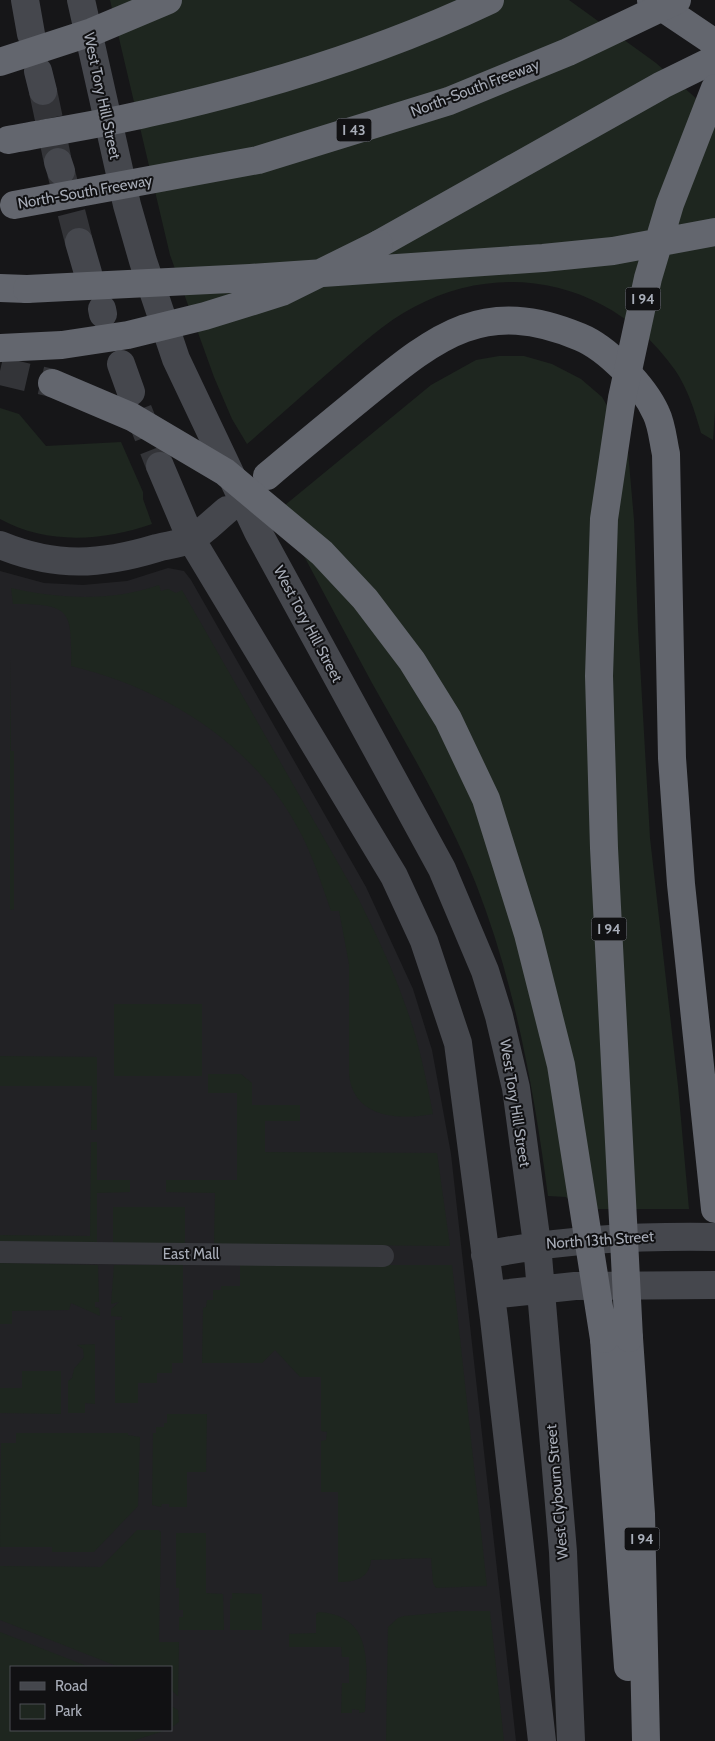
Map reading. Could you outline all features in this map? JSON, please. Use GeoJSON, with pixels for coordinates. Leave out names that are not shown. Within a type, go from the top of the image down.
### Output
{"type":"FeatureCollection","features":[{"type":"Feature","properties":{"kind":"highway"},"geometry":{"type":"LineString","coordinates":[[0,62],[92,32],[168,0]]}},
{"type":"Feature","properties":{"kind":"highway"},"geometry":{"type":"LineString","coordinates":[[4,140],[148,114],[258,85],[381,46],[453,18],[490,0]]}},
{"type":"Feature","properties":{"kind":"highway"},"geometry":{"type":"LineString","coordinates":[[651,0],[715,43]]}},
{"type":"Feature","properties":{"kind":"highway","name":"North-South Freeway"},"geometry":{"type":"LineString","coordinates":[[7,206],[258,160],[449,101],[568,52],[677,0]]}},
{"type":"Feature","properties":{"kind":"highway"},"geometry":{"type":"LineString","coordinates":[[0,348],[62,345],[128,334],[205,316],[282,292],[369,250],[662,85],[715,59]]}},
{"type":"Feature","properties":{"kind":"highway","name":"I 94"},"geometry":{"type":"LineString","coordinates":[[646,1741],[641,1514],[617,1339],[599,676],[604,519],[622,398],[648,278],[670,204],[715,88]]}},
{"type":"Feature","properties":{"kind":"highway"},"geometry":{"type":"LineString","coordinates":[[0,288],[27,289],[250,278],[543,258],[612,251],[715,232]]}},
{"type":"Feature","properties":{"kind":"highway"},"geometry":{"type":"LineString","coordinates":[[267,476],[405,362],[440,338],[474,324],[514,319],[554,326],[594,343],[630,374],[656,413],[666,454],[672,758],[681,884],[715,1209]]}},
{"type":"Feature","properties":{"kind":"highway"},"geometry":{"type":"LineString","coordinates":[[52,382],[132,417],[225,472],[322,553],[364,599],[406,653],[448,719],[486,799],[528,934],[561,1065],[580,1173],[617,1339],[632,1741]]}},
{"type":"Feature","properties":{"kind":"street","name":"West Tory Hill Street"},"geometry":{"type":"LineString","coordinates":[[81,1],[126,205],[176,359],[258,532],[442,869],[485,971],[508,1049],[516,1088],[536,1244]]}},
{"type":"Feature","properties":{"kind":"street"},"geometry":{"type":"LineString","coordinates":[[79,242],[88,273]]}},
{"type":"Feature","properties":{"kind":"street"},"geometry":{"type":"LineString","coordinates":[[121,364],[131,392]]}},
{"type":"Feature","properties":{"kind":"street"},"geometry":{"type":"LineString","coordinates":[[160,466],[191,539],[394,876],[424,941],[458,1043],[491,1295],[542,1741]]}},
{"type":"Feature","properties":{"kind":"street"},"geometry":{"type":"LineString","coordinates":[[0,544],[21,554],[54,561],[80,563],[130,557],[191,539],[227,510]]}},
{"type":"Feature","properties":{"kind":"street","name":"North 13th Street"},"geometry":{"type":"LineString","coordinates":[[485,1255],[536,1244],[646,1236],[715,1236]]}},
{"type":"Feature","properties":{"kind":"street","name":"West Clybourn Street"},"geometry":{"type":"LineString","coordinates":[[536,1244],[563,1552],[571,1741]]}},
{"type":"Feature","properties":{"kind":"street","name":"East Mall"},"geometry":{"type":"LineString","coordinates":[[0,1252],[383,1256]]}},
{"type":"Feature","properties":{"kind":"street"},"geometry":{"type":"LineString","coordinates":[[491,1295],[623,1285],[715,1285]]}},
{"type":"Feature","properties":{"kind":"shaded area"},"geometry":{"type":"Polygon","coordinates":[[[168,568],[184,571],[191,580],[366,887],[413,989],[432,1050],[451,1154],[516,1741],[0,1741],[0,571],[44,583],[83,585],[127,581],[168,568]]]}},
{"type":"Feature","properties":{"kind":"green space"},"geometry":{"type":"Polygon","coordinates":[[[110,0],[569,0],[656,63],[715,115],[715,410],[713,440],[701,433],[694,409],[675,370],[650,341],[622,317],[591,299],[557,287],[522,282],[486,284],[449,292],[403,313],[364,342],[247,444],[232,419],[214,377],[170,255],[110,0]]]}},
{"type":"Feature","properties":{"kind":"green space"},"geometry":{"type":"Polygon","coordinates":[[[499,356],[524,356],[552,364],[581,379],[602,397],[627,440],[634,520],[650,838],[678,1086],[689,1209],[579,1209],[566,1197],[548,1196],[529,1077],[512,999],[502,960],[476,884],[453,832],[427,782],[279,510],[431,385],[476,360],[499,356]]]}},
{"type":"Feature","properties":{"kind":"green space"},"geometry":{"type":"Polygon","coordinates":[[[0,408],[19,414],[46,446],[121,442],[143,492],[143,499],[152,524],[114,534],[75,538],[37,533],[0,519],[0,408]]]}},
{"type":"Feature","properties":{"kind":"green space"},"geometry":{"type":"Polygon","coordinates":[[[159,585],[161,591],[168,589],[176,593],[182,590],[358,898],[390,965],[411,1020],[422,1060],[433,1114],[407,1117],[380,1113],[369,1108],[359,1100],[352,1089],[349,1074],[349,964],[339,911],[331,911],[299,830],[280,799],[257,771],[231,746],[203,724],[172,705],[139,689],[106,676],[71,666],[71,633],[64,614],[57,609],[47,606],[13,604],[11,588],[48,595],[85,597],[122,594],[159,585]]]}},
{"type":"Feature","properties":{"kind":"green space"},"geometry":{"type":"Polygon","coordinates":[[[10,660],[11,751],[14,751],[14,909],[10,910],[10,660]]]}},
{"type":"Feature","properties":{"kind":"green space"},"geometry":{"type":"Polygon","coordinates":[[[114,1004],[202,1004],[202,1076],[114,1076],[114,1004]]]}},
{"type":"Feature","properties":{"kind":"green space"},"geometry":{"type":"Polygon","coordinates":[[[0,1056],[97,1057],[97,1130],[91,1130],[92,1086],[0,1086],[0,1056]]]}},
{"type":"Feature","properties":{"kind":"green space"},"geometry":{"type":"Polygon","coordinates":[[[208,1074],[241,1074],[252,1083],[252,1105],[300,1105],[300,1121],[265,1121],[265,1152],[437,1153],[450,1246],[214,1244],[215,1193],[166,1192],[166,1180],[237,1180],[237,1093],[208,1093],[208,1074]]]}},
{"type":"Feature","properties":{"kind":"green space"},"geometry":{"type":"Polygon","coordinates":[[[91,1142],[97,1142],[97,1180],[130,1180],[130,1192],[97,1193],[97,1244],[0,1243],[0,1235],[90,1236],[91,1142]]]}},
{"type":"Feature","properties":{"kind":"green space"},"geometry":{"type":"Polygon","coordinates":[[[113,1207],[185,1207],[185,1244],[113,1244],[113,1207]]]}},
{"type":"Feature","properties":{"kind":"green space"},"geometry":{"type":"Polygon","coordinates":[[[0,1263],[98,1265],[99,1302],[95,1302],[95,1307],[99,1308],[100,1316],[71,1303],[69,1310],[12,1311],[12,1324],[0,1324],[0,1263]]]}},
{"type":"Feature","properties":{"kind":"green space"},"geometry":{"type":"Polygon","coordinates":[[[114,1265],[183,1265],[183,1363],[172,1363],[172,1373],[157,1373],[157,1383],[138,1383],[138,1403],[115,1403],[115,1320],[121,1320],[122,1317],[111,1316],[111,1309],[119,1302],[111,1304],[114,1265]]]}},
{"type":"Feature","properties":{"kind":"green space"},"geometry":{"type":"Polygon","coordinates":[[[240,1265],[452,1265],[487,1586],[436,1588],[433,1583],[431,1558],[371,1560],[367,1571],[360,1578],[338,1582],[338,1492],[321,1492],[321,1441],[326,1440],[327,1432],[321,1431],[321,1377],[300,1377],[275,1350],[262,1363],[202,1363],[203,1308],[206,1307],[207,1300],[213,1300],[213,1290],[221,1290],[221,1286],[240,1286],[240,1265]]]}},
{"type":"Feature","properties":{"kind":"green space"},"geometry":{"type":"Polygon","coordinates":[[[95,1344],[95,1404],[85,1403],[85,1413],[68,1413],[68,1381],[72,1378],[74,1369],[84,1357],[83,1349],[77,1345],[95,1344]]]}},
{"type":"Feature","properties":{"kind":"green space"},"geometry":{"type":"Polygon","coordinates":[[[22,1371],[61,1371],[61,1414],[0,1413],[0,1388],[22,1388],[22,1371]]]}},
{"type":"Feature","properties":{"kind":"green space"},"geometry":{"type":"Polygon","coordinates":[[[167,1414],[207,1414],[206,1472],[187,1472],[187,1507],[169,1507],[169,1504],[162,1504],[161,1507],[152,1505],[153,1433],[156,1433],[156,1427],[164,1427],[164,1423],[167,1423],[167,1414]]]}},
{"type":"Feature","properties":{"kind":"green space"},"geometry":{"type":"Polygon","coordinates":[[[16,1433],[128,1433],[128,1435],[140,1437],[138,1506],[94,1552],[52,1552],[52,1547],[0,1547],[1,1443],[16,1443],[16,1433]]]}},
{"type":"Feature","properties":{"kind":"green space"},"geometry":{"type":"Polygon","coordinates":[[[137,1530],[158,1530],[161,1532],[159,1642],[179,1642],[178,1696],[172,1691],[172,1666],[116,1666],[0,1620],[0,1566],[101,1567],[137,1530]]]}},
{"type":"Feature","properties":{"kind":"green space"},"geometry":{"type":"Polygon","coordinates":[[[176,1533],[206,1533],[206,1593],[223,1594],[224,1630],[179,1630],[179,1617],[183,1617],[183,1610],[179,1610],[179,1588],[176,1588],[176,1533]]]}},
{"type":"Feature","properties":{"kind":"green space"},"geometry":{"type":"Polygon","coordinates":[[[232,1593],[262,1594],[262,1630],[230,1630],[230,1599],[232,1599],[232,1593]]]}},
{"type":"Feature","properties":{"kind":"green space"},"geometry":{"type":"Polygon","coordinates":[[[458,1611],[490,1611],[504,1741],[386,1741],[388,1627],[398,1618],[404,1616],[458,1611]]]}},
{"type":"Feature","properties":{"kind":"green space"},"geometry":{"type":"Polygon","coordinates":[[[319,1612],[338,1616],[351,1624],[359,1635],[364,1648],[366,1663],[365,1712],[359,1713],[359,1710],[352,1709],[352,1713],[341,1713],[342,1683],[349,1683],[349,1657],[342,1657],[341,1647],[289,1647],[289,1634],[316,1633],[316,1614],[319,1612]]]}},
{"type":"Feature","properties":{"kind":"green space"},"geometry":{"type":"Polygon","coordinates":[[[0,1632],[86,1666],[10,1666],[10,1731],[164,1731],[132,1741],[0,1741],[0,1632]]]}},
{"type":"Feature","properties":{"kind":"green space"},"geometry":{"type":"Polygon","coordinates":[[[172,1707],[178,1710],[179,1722],[172,1727],[172,1707]]]}},
{"type":"Feature","properties":{"kind":"tunnel"},"geometry":{"type":"LineString","coordinates":[[43,91],[58,162]]}},
{"type":"Feature","properties":{"kind":"tunnel"},"geometry":{"type":"LineString","coordinates":[[61,172],[79,242]]}},
{"type":"Feature","properties":{"kind":"tunnel"},"geometry":{"type":"LineString","coordinates":[[0,371],[52,383]]}},
{"type":"Feature","properties":{"kind":"tunnel"},"geometry":{"type":"LineString","coordinates":[[138,410],[160,466]]}}]}
